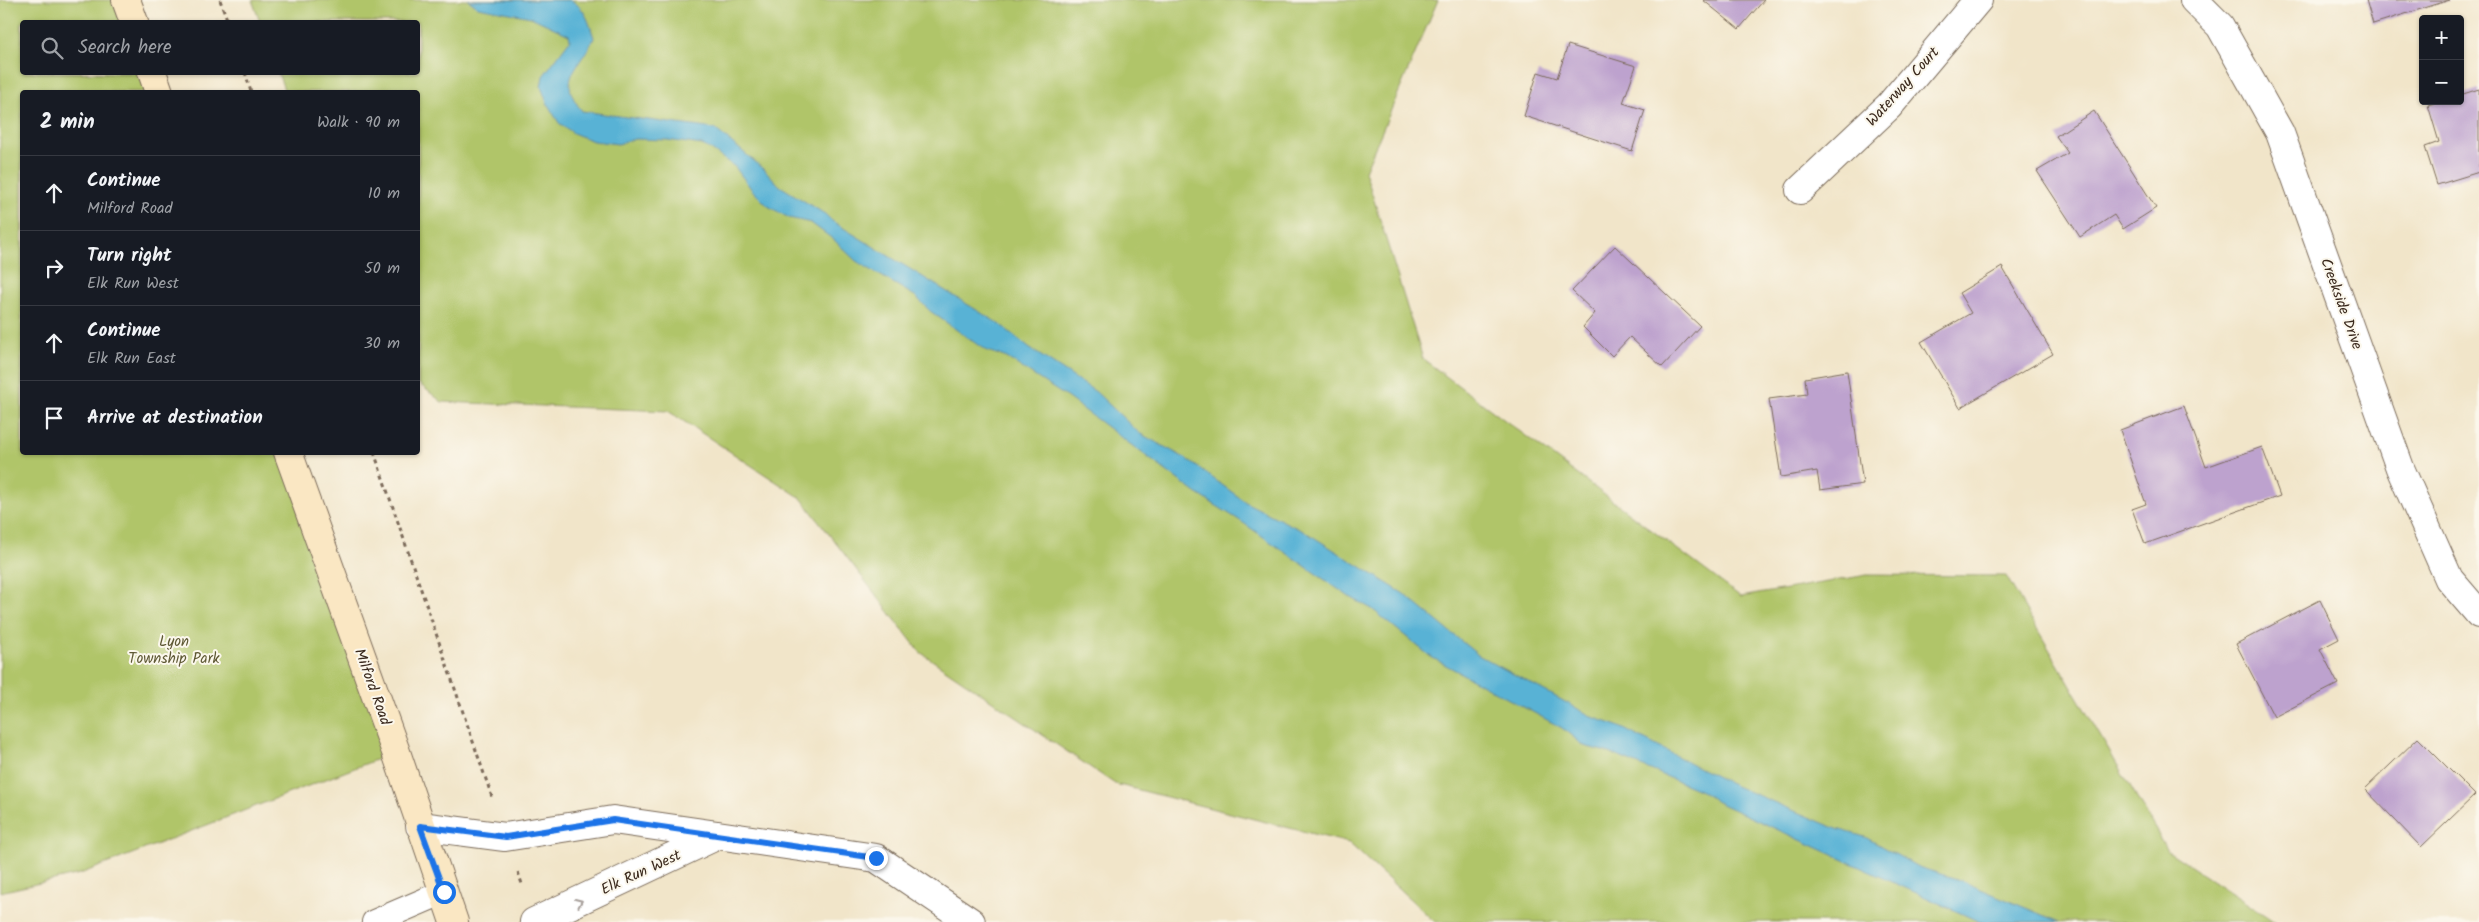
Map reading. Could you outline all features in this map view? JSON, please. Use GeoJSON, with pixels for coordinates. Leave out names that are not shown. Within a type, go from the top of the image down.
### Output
{"type":"FeatureCollection","features":[{"type":"Feature","properties":{"kind":"street"},"geometry":{"type":"LineString","coordinates":[[126,0],[133,20]]}},
{"type":"Feature","properties":{"kind":"street","name":"Waterway Court"},"geometry":{"type":"LineString","coordinates":[[1800,190],[1889,106],[1978,0]]}},
{"type":"Feature","properties":{"kind":"street","name":"Creekside Drive"},"geometry":{"type":"LineString","coordinates":[[2194,0],[2220,26],[2280,133],[2400,468],[2448,579],[2479,614]]}},
{"type":"Feature","properties":{"kind":"street"},"geometry":{"type":"LineString","coordinates":[[153,75],[158,90]]}},
{"type":"Feature","properties":{"kind":"street","name":"Milford Road"},"geometry":{"type":"LineString","coordinates":[[289,455],[396,752],[454,922]]}},
{"type":"Feature","properties":{"kind":"street","name":"Elk Run West"},"geometry":{"type":"LineString","coordinates":[[420,826],[506,837],[613,820],[718,836]]}},
{"type":"Feature","properties":{"kind":"street"},"geometry":{"type":"LineString","coordinates":[[718,836],[876,858],[971,922]]}},
{"type":"Feature","properties":{"kind":"street","name":"Elk Run West"},"geometry":{"type":"LineString","coordinates":[[535,921],[638,875],[718,836]]}},
{"type":"Feature","properties":{"kind":"lane"},"geometry":{"type":"LineString","coordinates":[[374,922],[444,892]]}},
{"type":"Feature","properties":{"kind":"path"},"geometry":{"type":"LineString","coordinates":[[220,0],[227,20]]}},
{"type":"Feature","properties":{"kind":"path"},"geometry":{"type":"LineString","coordinates":[[246,75],[251,90]]}},
{"type":"Feature","properties":{"kind":"path"},"geometry":{"type":"LineString","coordinates":[[375,455],[535,921]]}},
{"type":"Feature","properties":{"kind":"green space","name":"Lyon Township Park"},"geometry":{"type":"Polygon","coordinates":[[[0,0],[127,0],[134,20],[20,20],[20,75],[154,75],[159,90],[20,90],[20,455],[290,455],[396,752],[80,874],[0,892],[0,0]]]}},
{"type":"Feature","properties":{"kind":"green space"},"geometry":{"type":"Polygon","coordinates":[[[252,0],[1438,0],[1365,171],[1423,359],[1741,597],[1867,575],[2006,576],[2168,851],[2275,922],[1435,922],[1349,843],[1115,784],[920,652],[801,498],[668,411],[442,402],[420,385],[420,90],[284,90],[279,75],[420,75],[420,20],[259,20],[252,0]]]}},
{"type":"Feature","properties":{"kind":"water"},"geometry":{"type":"Polygon","coordinates":[[[468,0],[571,0],[584,12],[594,38],[570,81],[574,100],[582,111],[715,129],[764,169],[780,186],[825,214],[832,221],[1001,325],[1029,348],[1096,392],[1139,433],[1185,458],[1247,503],[1307,533],[1404,594],[1478,655],[1595,718],[1618,726],[1731,784],[1837,829],[1865,837],[1918,867],[1957,879],[2059,922],[1980,922],[1717,802],[1701,791],[1610,753],[1584,746],[1562,728],[1431,657],[1372,609],[1348,596],[1239,520],[1196,493],[1068,398],[1007,358],[985,350],[930,311],[915,296],[856,261],[834,240],[811,223],[789,218],[768,206],[752,190],[735,167],[710,149],[702,145],[667,140],[635,139],[618,144],[593,141],[573,133],[559,123],[548,105],[541,87],[543,76],[570,40],[569,35],[531,17],[478,7],[468,0]]]}},
{"type":"Feature","properties":{"kind":"building"},"geometry":{"type":"Polygon","coordinates":[[[1703,0],[1764,0],[1739,29],[1703,0]]]}},
{"type":"Feature","properties":{"kind":"building"},"geometry":{"type":"Polygon","coordinates":[[[2366,0],[2450,0],[2373,24],[2366,0]]]}},
{"type":"Feature","properties":{"kind":"building"},"geometry":{"type":"Polygon","coordinates":[[[1568,45],[1636,66],[1623,103],[1645,110],[1632,151],[1524,116],[1538,72],[1557,78],[1568,45]]]}},
{"type":"Feature","properties":{"kind":"building"},"geometry":{"type":"Polygon","coordinates":[[[2479,89],[2479,172],[2437,185],[2425,147],[2439,142],[2428,105],[2464,105],[2464,94],[2479,89]]]}},
{"type":"Feature","properties":{"kind":"building"},"geometry":{"type":"Polygon","coordinates":[[[2094,111],[2156,208],[2123,229],[2114,215],[2080,237],[2037,171],[2068,153],[2056,136],[2094,111]]]}},
{"type":"Feature","properties":{"kind":"building"},"geometry":{"type":"Polygon","coordinates":[[[1615,246],[1700,326],[1662,367],[1630,337],[1612,356],[1583,327],[1595,313],[1572,291],[1615,246]]]}},
{"type":"Feature","properties":{"kind":"building"},"geometry":{"type":"Polygon","coordinates":[[[2002,267],[2053,354],[1960,408],[1921,342],[1971,313],[1959,293],[2002,267]]]}},
{"type":"Feature","properties":{"kind":"building"},"geometry":{"type":"Polygon","coordinates":[[[1847,371],[1863,484],[1820,490],[1817,471],[1781,477],[1769,399],[1807,394],[1805,378],[1847,371]]]}},
{"type":"Feature","properties":{"kind":"building"},"geometry":{"type":"Polygon","coordinates":[[[2184,406],[2206,467],[2262,447],[2280,496],[2145,544],[2132,509],[2146,504],[2120,430],[2184,406]]]}},
{"type":"Feature","properties":{"kind":"building"},"geometry":{"type":"Polygon","coordinates":[[[2320,600],[2339,639],[2320,649],[2338,684],[2274,717],[2236,644],[2320,600]]]}},
{"type":"Feature","properties":{"kind":"building"},"geometry":{"type":"Polygon","coordinates":[[[2418,738],[2475,795],[2421,847],[2365,789],[2418,738]]]}},
{"type":"Feature","properties":{"kind":"route"},"geometry":{"type":"LineString","coordinates":[[444,892],[420,826],[506,837],[613,820],[876,858]]}}]}
